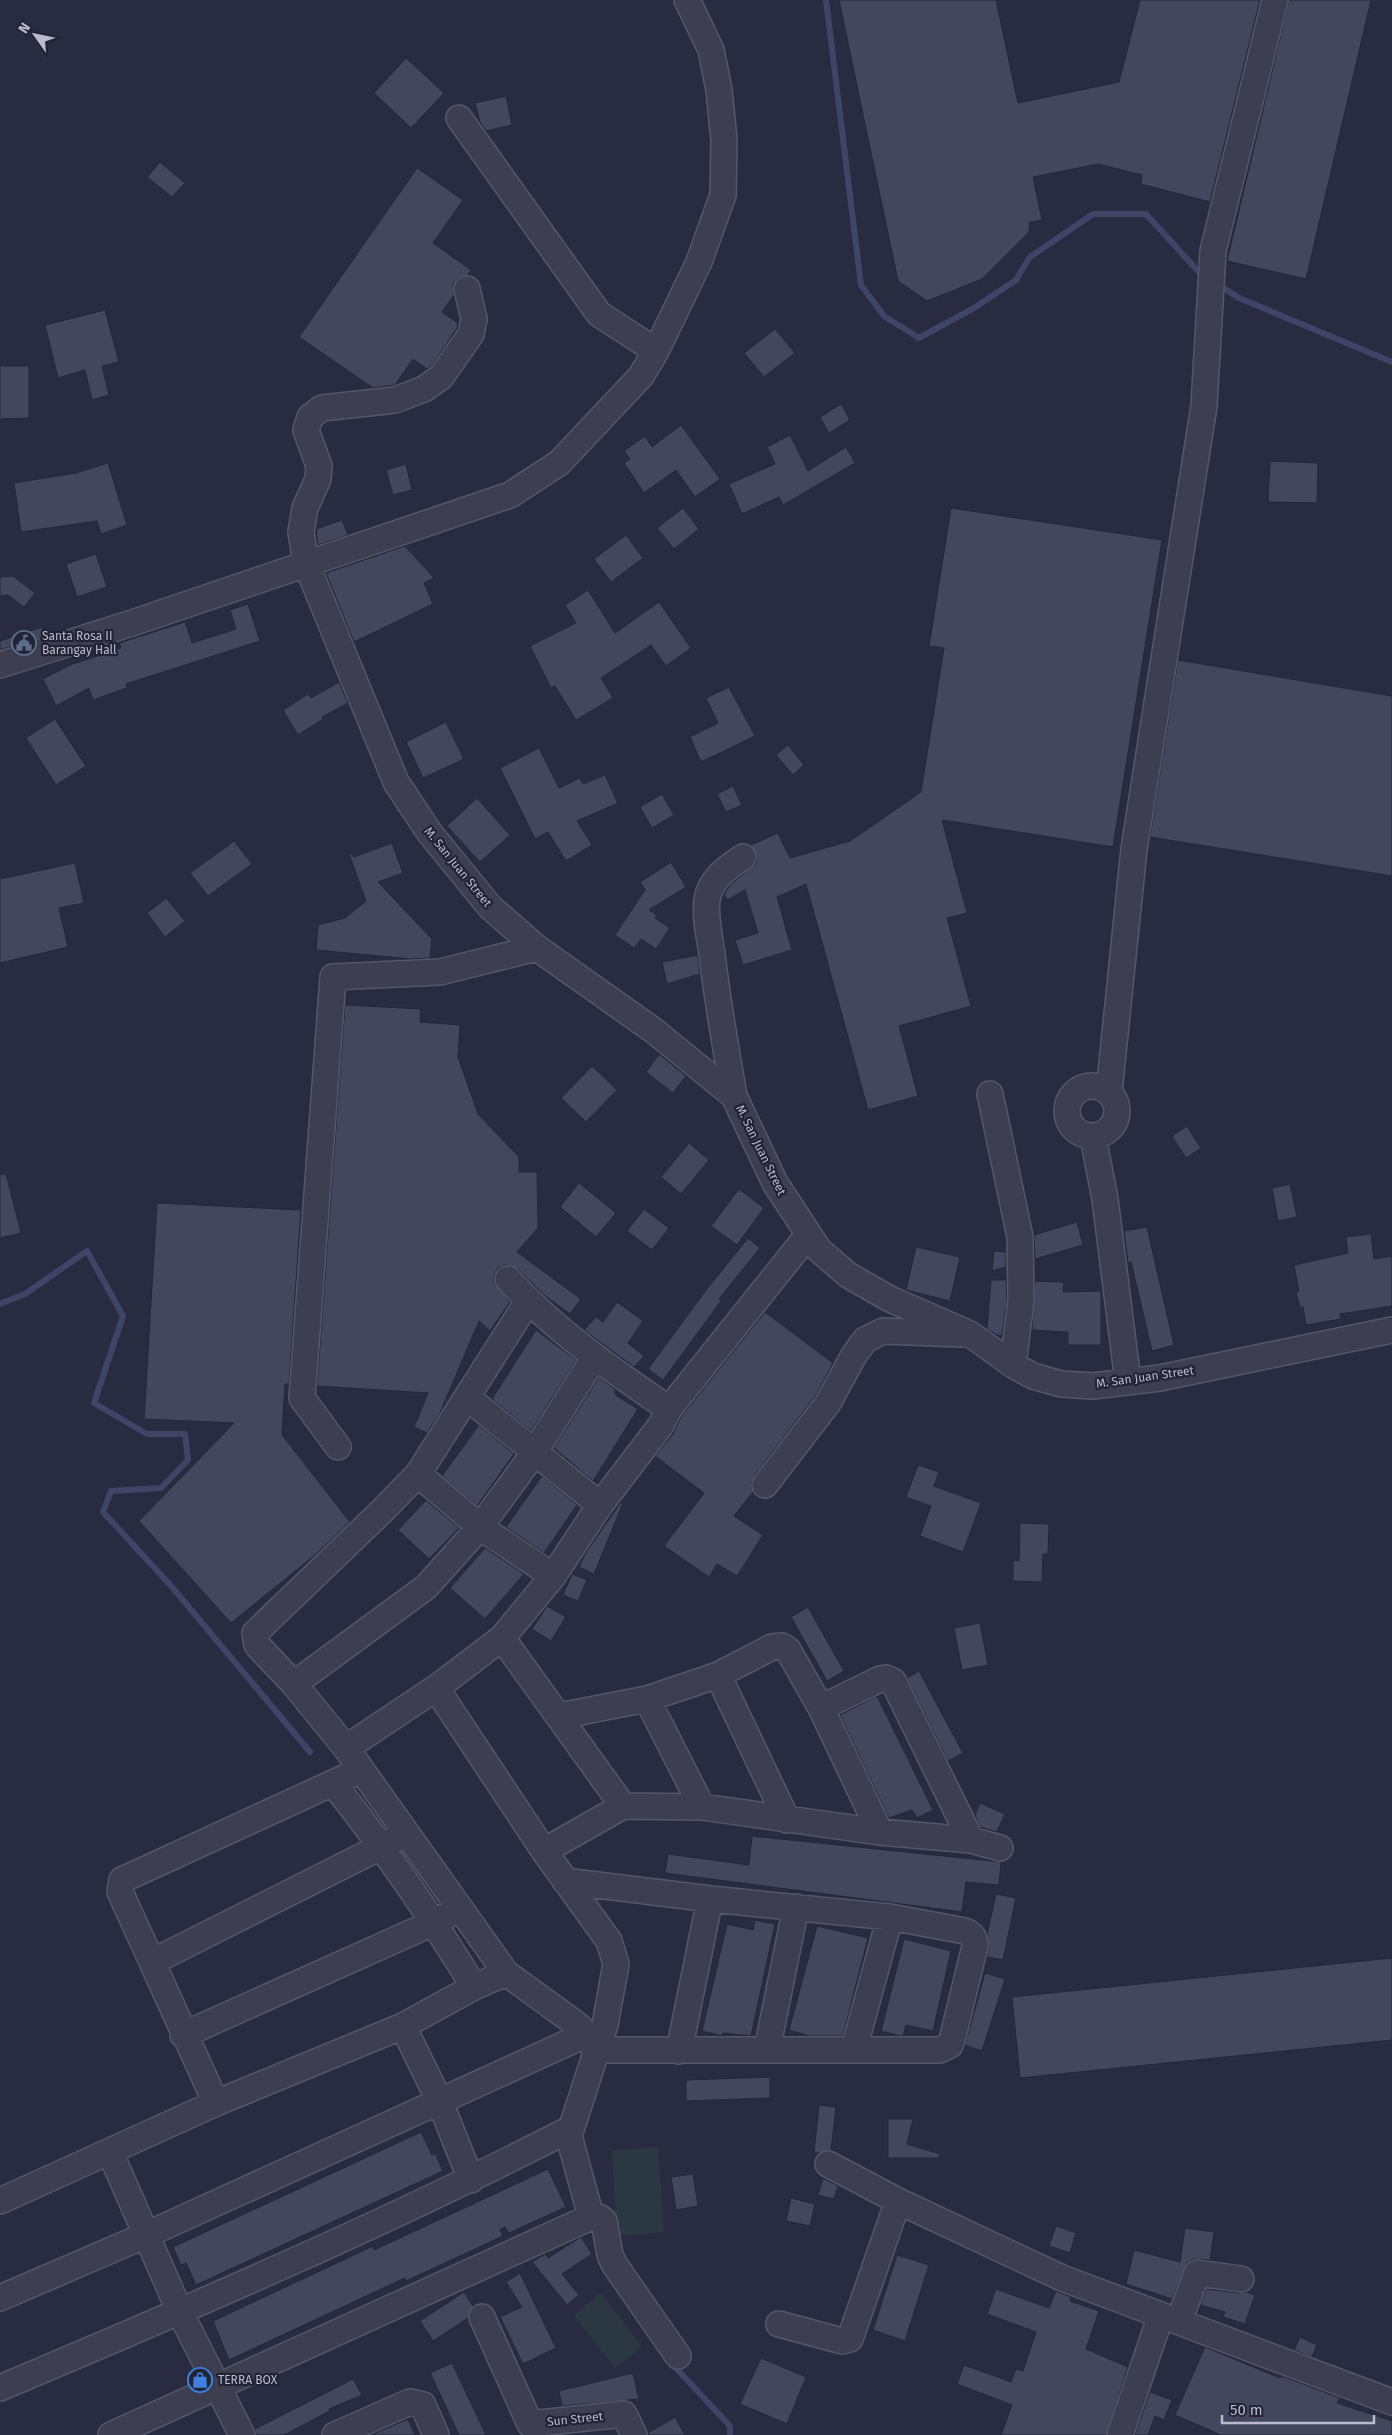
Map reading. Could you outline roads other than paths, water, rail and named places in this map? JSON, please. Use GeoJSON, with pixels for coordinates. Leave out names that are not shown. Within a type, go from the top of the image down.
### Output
{"type":"FeatureCollection","features":[{"type":"Feature","properties":{"kind":"street"},"geometry":{"type":"LineString","coordinates":[[0,665],[510,495],[560,463],[641,376],[656,352],[699,262],[723,195],[724,140],[719,90],[711,50],[687,0]]}},
{"type":"Feature","properties":{"kind":"street"},"geometry":{"type":"LineString","coordinates":[[1109,1092],[1134,849],[1204,406],[1214,251],[1275,0]]}},
{"type":"Feature","properties":{"kind":"street"},"geometry":{"type":"LineString","coordinates":[[460,118],[599,314],[656,352]]}},
{"type":"Feature","properties":{"kind":"street","name":"M. San Juan Street"},"geometry":{"type":"LineString","coordinates":[[467,289],[474,320],[471,334],[440,377],[424,389],[395,400],[322,408],[310,417],[306,430],[319,466],[318,479],[304,508],[300,532],[306,564],[396,782],[429,832],[490,907],[537,948],[653,1030],[734,1096],[775,1183],[819,1250],[848,1275],[890,1299],[970,1334],[1013,1365],[1033,1376],[1062,1384],[1093,1386],[1160,1378],[1392,1330]]}},
{"type":"Feature","properties":{"kind":"street"},"geometry":{"type":"LineString","coordinates":[[734,1096],[715,981],[707,918],[707,898],[716,878],[742,857]]}},
{"type":"Feature","properties":{"kind":"street"},"geometry":{"type":"LineString","coordinates":[[338,1447],[302,1398],[333,977],[440,972],[537,948]]}},
{"type":"Feature","properties":{"kind":"street"},"geometry":{"type":"LineString","coordinates":[[1090,1085],[1100,1087],[1109,1092],[1115,1100],[1117,1110],[1116,1120],[1110,1128],[1102,1134],[1093,1137],[1083,1136],[1074,1130],[1068,1122],[1066,1112],[1072,1094],[1090,1085]]}},
{"type":"Feature","properties":{"kind":"street"},"geometry":{"type":"LineString","coordinates":[[990,1094],[1020,1237],[1021,1300],[1013,1365]]}},
{"type":"Feature","properties":{"kind":"street"},"geometry":{"type":"LineString","coordinates":[[1093,1137],[1105,1199],[1128,1382]]}},
{"type":"Feature","properties":{"kind":"street"},"geometry":{"type":"LineString","coordinates":[[346,1748],[436,1688],[502,1638],[553,1576],[600,1505],[661,1425],[669,1409],[808,1235]]}},
{"type":"Feature","properties":{"kind":"street"},"geometry":{"type":"LineString","coordinates":[[508,1279],[528,1301],[594,1358],[669,1409]]}},
{"type":"Feature","properties":{"kind":"street"},"geometry":{"type":"LineString","coordinates":[[528,1301],[418,1474],[382,1511],[254,1633],[257,1645],[294,1684],[346,1748],[506,1973],[551,2003],[578,2026],[590,2042],[679,2051],[940,2050],[950,2045],[975,1939],[966,1931],[890,1917],[710,1899],[565,1881]]}},
{"type":"Feature","properties":{"kind":"street"},"geometry":{"type":"LineString","coordinates":[[765,1485],[828,1403],[854,1355],[865,1340],[883,1331],[970,1334]]}},
{"type":"Feature","properties":{"kind":"street"},"geometry":{"type":"LineString","coordinates":[[294,1684],[426,1587],[480,1527],[534,1453],[594,1358]]}},
{"type":"Feature","properties":{"kind":"street"},"geometry":{"type":"LineString","coordinates":[[468,1398],[600,1505]]}},
{"type":"Feature","properties":{"kind":"street"},"geometry":{"type":"LineString","coordinates":[[418,1474],[480,1527],[553,1576]]}},
{"type":"Feature","properties":{"kind":"street"},"geometry":{"type":"LineString","coordinates":[[502,1638],[623,1806]]}},
{"type":"Feature","properties":{"kind":"street"},"geometry":{"type":"LineString","coordinates":[[559,1716],[647,1699],[718,1675],[772,1647],[782,1646],[788,1650],[822,1708],[880,1832]]}},
{"type":"Feature","properties":{"kind":"street"},"geometry":{"type":"LineString","coordinates":[[718,1675],[787,1820]]}},
{"type":"Feature","properties":{"kind":"street"},"geometry":{"type":"LineString","coordinates":[[822,1708],[880,1679],[886,1678],[893,1681],[971,1840]]}},
{"type":"Feature","properties":{"kind":"street"},"geometry":{"type":"LineString","coordinates":[[0,2298],[146,2235],[440,2102],[590,2042],[605,2025],[616,1964],[609,1941],[544,1851],[436,1688]]}},
{"type":"Feature","properties":{"kind":"street"},"geometry":{"type":"LineString","coordinates":[[647,1699],[702,1807]]}},
{"type":"Feature","properties":{"kind":"street"},"geometry":{"type":"LineString","coordinates":[[216,2104],[183,2035],[120,1892],[122,1880],[361,1770]]}},
{"type":"Feature","properties":{"kind":"street"},"geometry":{"type":"LineString","coordinates":[[333,1784],[382,1845],[435,1922],[474,1987]]}},
{"type":"Feature","properties":{"kind":"street"},"geometry":{"type":"LineString","coordinates":[[544,1851],[623,1806],[702,1807],[880,1832],[971,1840],[1000,1848]]}},
{"type":"Feature","properties":{"kind":"street"},"geometry":{"type":"LineString","coordinates":[[152,1962],[406,1834]]}},
{"type":"Feature","properties":{"kind":"street"},"geometry":{"type":"LineString","coordinates":[[679,2051],[710,1899]]}},
{"type":"Feature","properties":{"kind":"street"},"geometry":{"type":"LineString","coordinates":[[767,2050],[796,1907]]}},
{"type":"Feature","properties":{"kind":"street"},"geometry":{"type":"LineString","coordinates":[[183,2035],[435,1922],[459,1909]]}},
{"type":"Feature","properties":{"kind":"street"},"geometry":{"type":"LineString","coordinates":[[854,2049],[890,1917]]}},
{"type":"Feature","properties":{"kind":"street"},"geometry":{"type":"LineString","coordinates":[[0,2201],[216,2104],[403,2026],[474,1987],[506,1973]]}},
{"type":"Feature","properties":{"kind":"street"},"geometry":{"type":"LineString","coordinates":[[403,2026],[440,2102],[471,2180]]}},
{"type":"Feature","properties":{"kind":"street"},"geometry":{"type":"LineString","coordinates":[[590,2042],[569,2136],[590,2217]]}},
{"type":"Feature","properties":{"kind":"street"},"geometry":{"type":"LineString","coordinates":[[0,2388],[180,2312],[471,2180],[570,2129]]}},
{"type":"Feature","properties":{"kind":"street"},"geometry":{"type":"LineString","coordinates":[[110,2152],[180,2312],[242,2435]]}},
{"type":"Feature","properties":{"kind":"street"},"geometry":{"type":"LineString","coordinates":[[828,2164],[898,2200],[1062,2278],[1392,2402]]}},
{"type":"Feature","properties":{"kind":"street"},"geometry":{"type":"LineString","coordinates":[[779,2324],[842,2341],[850,2338],[898,2200]]}},
{"type":"Feature","properties":{"kind":"street"},"geometry":{"type":"LineString","coordinates":[[111,2435],[218,2388],[590,2217],[599,2217],[604,2220],[610,2255],[614,2264],[678,2356]]}},
{"type":"Feature","properties":{"kind":"street"},"geometry":{"type":"LineString","coordinates":[[1120,2435],[1170,2318],[1197,2273],[1241,2279]]}},
{"type":"Feature","properties":{"kind":"street","name":"Sun Street"},"geometry":{"type":"LineString","coordinates":[[482,2317],[530,2424],[624,2414],[634,2435]]}},
{"type":"Feature","properties":{"kind":"street"},"geometry":{"type":"LineString","coordinates":[[338,2434],[410,2402],[423,2405],[436,2435]]}},
{"type":"Feature","properties":{"kind":"waterway"},"geometry":{"type":"LineString","coordinates":[[826,0],[861,285],[884,316],[919,338],[974,308],[1016,280],[1030,257],[1093,214],[1146,214],[1198,271],[1206,276]]}},
{"type":"Feature","properties":{"kind":"waterway"},"geometry":{"type":"LineString","coordinates":[[1216,283],[1239,298],[1392,362]]}},
{"type":"Feature","properties":{"kind":"waterway"},"geometry":{"type":"LineString","coordinates":[[0,1304],[25,1294],[87,1251],[123,1316],[94,1403],[147,1434],[185,1434],[188,1460],[161,1488],[111,1491],[103,1512],[172,1587],[310,1752]]}},
{"type":"Feature","properties":{"kind":"waterway"},"geometry":{"type":"LineString","coordinates":[[674,2366],[730,2426],[730,2435]]}},
{"type":"Feature","properties":{"kind":"place","name":"Santa Rosa II Barangay Hall"},"geometry":{"type":"Point","coordinates":[24,643]}},
{"type":"Feature","properties":{"kind":"place","name":"TERRA BOX"},"geometry":{"type":"Point","coordinates":[200,2380]}}]}
